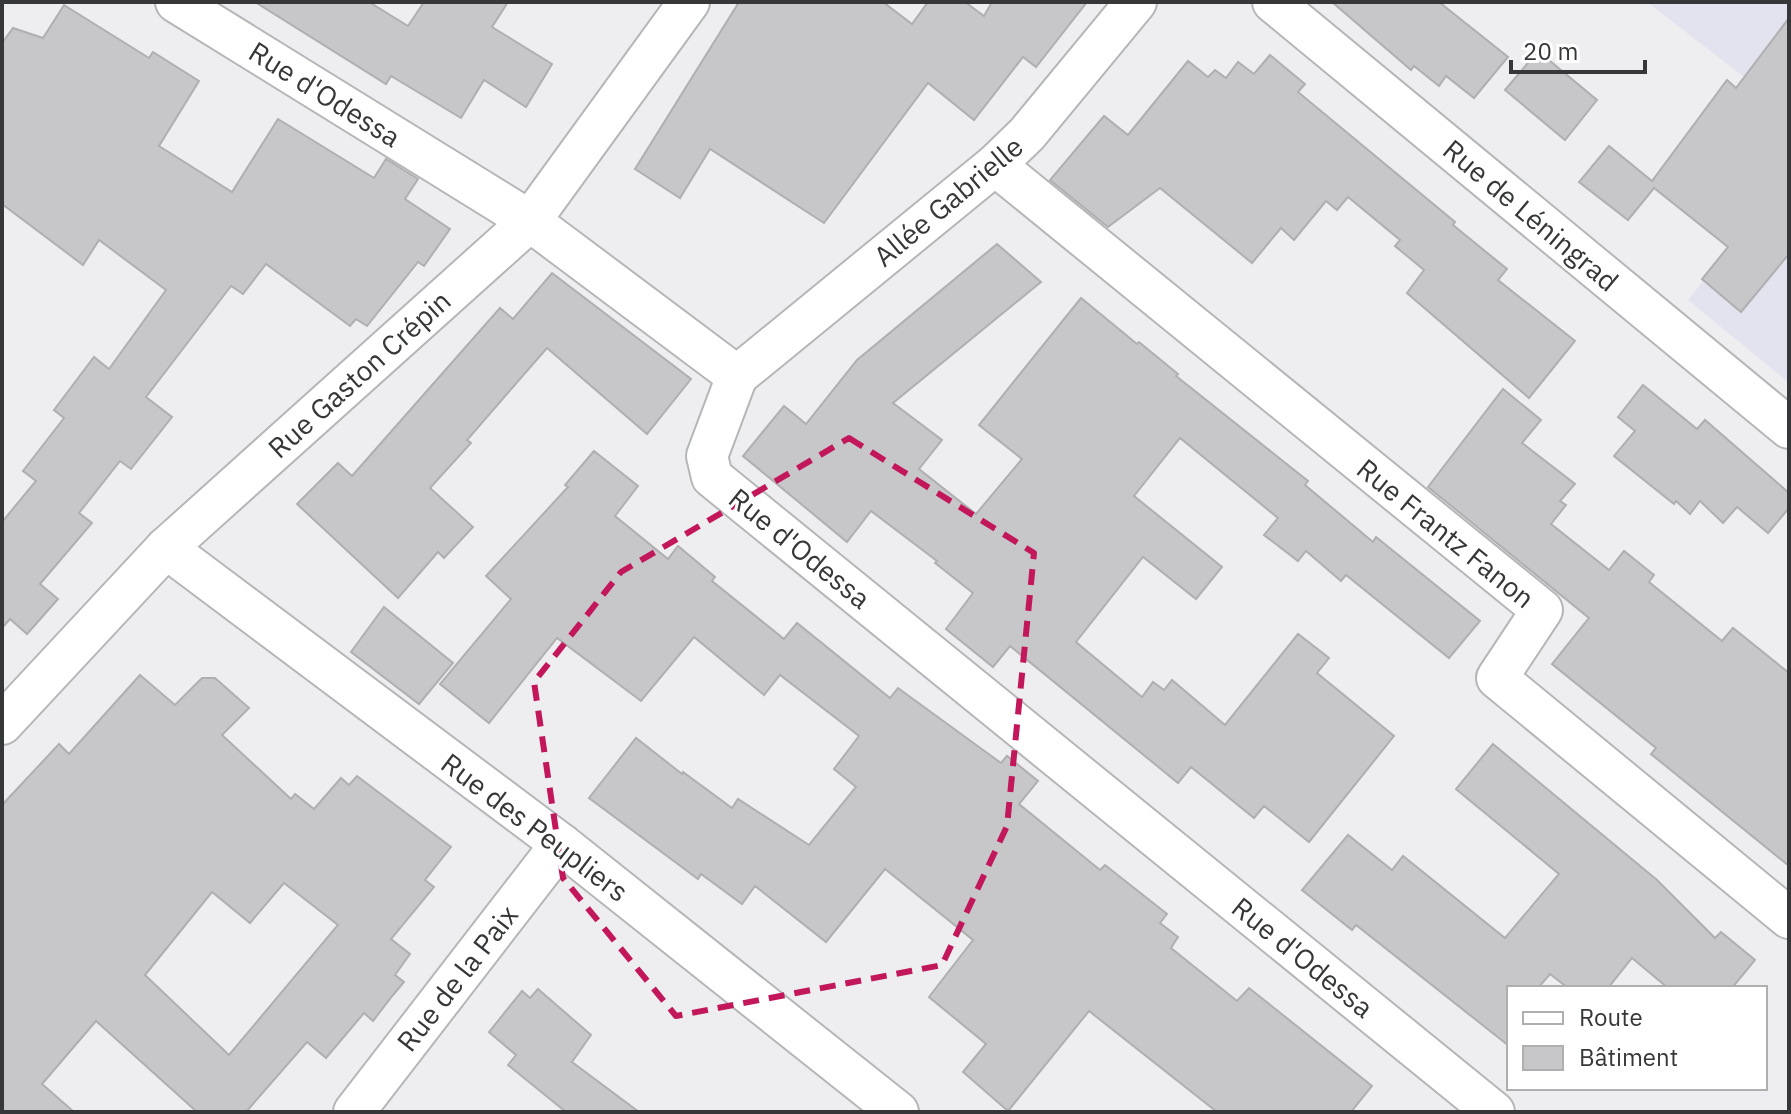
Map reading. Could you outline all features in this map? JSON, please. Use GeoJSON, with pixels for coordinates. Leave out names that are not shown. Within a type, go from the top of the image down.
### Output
{"type":"FeatureCollection","features":[{"type":"Feature","properties":{"kind":"street","name":"Rue d'Odessa"},"geometry":{"type":"LineString","coordinates":[[176,2],[530,221],[737,376],[707,456],[712,477],[1494,1112]]}},
{"type":"Feature","properties":{"kind":"street","name":"Rue Gaston Crépin"},"geometry":{"type":"LineString","coordinates":[[2,724],[166,548],[530,221],[689,2]]}},
{"type":"Feature","properties":{"kind":"street","name":"Allée Gabrielle"},"geometry":{"type":"LineString","coordinates":[[737,376],[995,165],[1027,134],[1136,2]]}},
{"type":"Feature","properties":{"kind":"street","name":"Rue de Léningrad"},"geometry":{"type":"LineString","coordinates":[[1273,2],[1789,428]]}},
{"type":"Feature","properties":{"kind":"street","name":"Rue Frantz Fanon"},"geometry":{"type":"LineString","coordinates":[[995,165],[1542,610],[1497,678],[1789,918]]}},
{"type":"Feature","properties":{"kind":"street","name":"Rue des Peupliers"},"geometry":{"type":"LineString","coordinates":[[166,548],[561,844],[898,1112]]}},
{"type":"Feature","properties":{"kind":"street","name":"Rue de la Paix"},"geometry":{"type":"LineString","coordinates":[[354,1112],[561,844]]}},
{"type":"Feature","properties":{"kind":"highlighted area"},"geometry":{"type":"Polygon","coordinates":[[[849,438],[1034,553],[1007,826],[942,965],[676,1016],[563,878],[534,682],[621,572],[849,438]]]}},
{"type":"Feature","properties":{"kind":"shaded area"},"geometry":{"type":"Polygon","coordinates":[[[1647,2],[1789,2],[1789,383],[1688,300],[1760,209],[1691,148],[1744,77],[1647,2]]]}},
{"type":"Feature","properties":{"kind":"building"},"geometry":{"type":"Polygon","coordinates":[[[255,2],[369,2],[408,26],[424,2],[508,2],[492,27],[552,64],[526,107],[484,80],[461,118],[391,76],[386,84],[255,2]]]}},
{"type":"Feature","properties":{"kind":"building"},"geometry":{"type":"Polygon","coordinates":[[[739,2],[883,2],[912,24],[928,2],[965,2],[984,16],[992,2],[1087,2],[1036,67],[1023,57],[974,120],[928,83],[824,223],[710,149],[680,198],[635,169],[739,2]]]}},
{"type":"Feature","properties":{"kind":"building"},"geometry":{"type":"Polygon","coordinates":[[[1332,2],[1439,2],[1508,57],[1474,98],[1446,76],[1439,86],[1414,66],[1411,70],[1332,2]]]}},
{"type":"Feature","properties":{"kind":"building"},"geometry":{"type":"Polygon","coordinates":[[[64,5],[149,58],[153,52],[199,81],[159,146],[232,192],[278,119],[374,178],[386,159],[418,179],[405,199],[450,229],[424,266],[418,262],[367,326],[356,319],[350,326],[266,264],[243,294],[231,286],[146,397],[172,417],[131,469],[120,461],[79,513],[92,523],[40,584],[58,599],[27,634],[10,619],[2,628],[2,522],[36,481],[23,471],[64,418],[54,410],[94,357],[109,369],[166,290],[99,240],[83,265],[2,204],[2,43],[13,28],[43,38],[64,5]]]}},
{"type":"Feature","properties":{"kind":"building"},"geometry":{"type":"Polygon","coordinates":[[[1789,18],[1789,254],[1741,312],[1702,279],[1728,247],[1654,188],[1628,220],[1579,182],[1609,146],[1652,181],[1727,80],[1736,88],[1789,18]]]}},
{"type":"Feature","properties":{"kind":"building"},"geometry":{"type":"Polygon","coordinates":[[[1538,51],[1597,100],[1565,140],[1505,90],[1538,51]]]}},
{"type":"Feature","properties":{"kind":"building"},"geometry":{"type":"Polygon","coordinates":[[[1270,55],[1305,84],[1298,92],[1507,269],[1498,280],[1575,341],[1529,398],[1407,293],[1424,270],[1395,246],[1400,240],[1348,197],[1337,210],[1326,201],[1294,240],[1281,228],[1252,263],[1160,188],[1108,227],[1050,180],[1104,116],[1128,135],[1188,61],[1208,77],[1215,70],[1226,78],[1238,62],[1254,74],[1270,55]]]}},
{"type":"Feature","properties":{"kind":"building"},"geometry":{"type":"Polygon","coordinates":[[[997,244],[1041,282],[893,403],[942,440],[919,469],[976,514],[1022,459],[979,425],[1081,298],[1308,481],[1305,485],[1373,542],[1376,537],[1480,621],[1449,658],[1346,575],[1341,581],[1306,551],[1298,561],[1264,535],[1278,518],[1180,438],[1134,496],[1222,567],[1196,599],[1143,557],[1076,642],[1142,697],[1153,682],[1164,690],[1172,680],[1225,725],[1298,634],[1329,658],[1317,673],[1394,736],[1309,842],[1264,806],[1254,818],[1191,767],[1178,783],[1010,646],[993,667],[946,629],[973,593],[935,563],[937,561],[871,511],[847,542],[743,456],[784,406],[806,424],[857,360],[997,244]]]}},
{"type":"Feature","properties":{"kind":"building"},"geometry":{"type":"Polygon","coordinates":[[[552,273],[691,379],[647,434],[547,348],[467,440],[471,443],[430,488],[473,527],[444,558],[438,552],[398,598],[297,504],[338,463],[352,476],[500,308],[513,319],[552,273]]]}},
{"type":"Feature","properties":{"kind":"building"},"geometry":{"type":"Polygon","coordinates":[[[1643,385],[1697,429],[1705,420],[1789,493],[1789,508],[1768,533],[1737,507],[1723,523],[1700,501],[1690,514],[1614,456],[1635,431],[1618,417],[1643,385]]]}},
{"type":"Feature","properties":{"kind":"building"},"geometry":{"type":"Polygon","coordinates":[[[1503,389],[1541,420],[1522,443],[1575,484],[1560,501],[1566,505],[1551,524],[1609,570],[1624,551],[1654,575],[1649,582],[1722,641],[1733,628],[1789,673],[1789,866],[1651,754],[1656,748],[1552,664],[1589,618],[1428,487],[1503,389]]]}},
{"type":"Feature","properties":{"kind":"building"},"geometry":{"type":"Polygon","coordinates":[[[594,451],[638,486],[615,516],[668,559],[678,546],[715,577],[712,581],[784,639],[797,623],[890,698],[898,688],[1001,763],[1007,756],[1038,781],[1019,804],[1100,870],[1105,865],[1167,914],[1160,923],[1178,937],[1171,948],[1237,1001],[1249,988],[1372,1086],[1351,1112],[1217,1112],[1089,1011],[1008,1111],[963,1072],[986,1044],[929,997],[973,940],[885,869],[826,942],[755,886],[742,904],[701,874],[698,879],[589,798],[636,738],[732,808],[738,799],[809,845],[856,787],[834,769],[859,736],[780,675],[764,695],[694,637],[641,701],[557,638],[489,723],[440,684],[511,599],[486,576],[568,487],[565,485],[594,451]]]}},
{"type":"Feature","properties":{"kind":"building"},"geometry":{"type":"Polygon","coordinates":[[[384,607],[453,663],[419,704],[351,652],[384,607]]]}},
{"type":"Feature","properties":{"kind":"building"},"geometry":{"type":"Polygon","coordinates":[[[140,675],[175,705],[202,678],[215,678],[249,708],[222,735],[291,799],[295,794],[314,809],[341,778],[349,785],[357,776],[451,847],[425,880],[434,887],[391,939],[410,954],[395,975],[404,982],[373,1021],[364,1013],[326,1058],[307,1042],[246,1112],[197,1112],[96,1021],[42,1084],[74,1112],[2,1112],[2,805],[59,744],[69,754],[140,675]],[[284,883],[250,923],[212,892],[145,975],[229,1055],[338,925],[284,883]]]}},
{"type":"Feature","properties":{"kind":"building"},"geometry":{"type":"Polygon","coordinates":[[[1493,744],[1657,880],[1715,938],[1721,932],[1755,960],[1734,986],[1666,986],[1632,958],[1610,986],[1565,986],[1550,974],[1540,986],[1507,986],[1507,1044],[1356,925],[1352,930],[1302,890],[1348,835],[1392,870],[1403,856],[1505,938],[1559,874],[1456,789],[1493,744]]]}},
{"type":"Feature","properties":{"kind":"building"},"geometry":{"type":"Polygon","coordinates":[[[538,989],[591,1035],[572,1062],[639,1112],[566,1112],[508,1065],[516,1055],[489,1032],[522,991],[530,998],[538,989]]]}}]}
